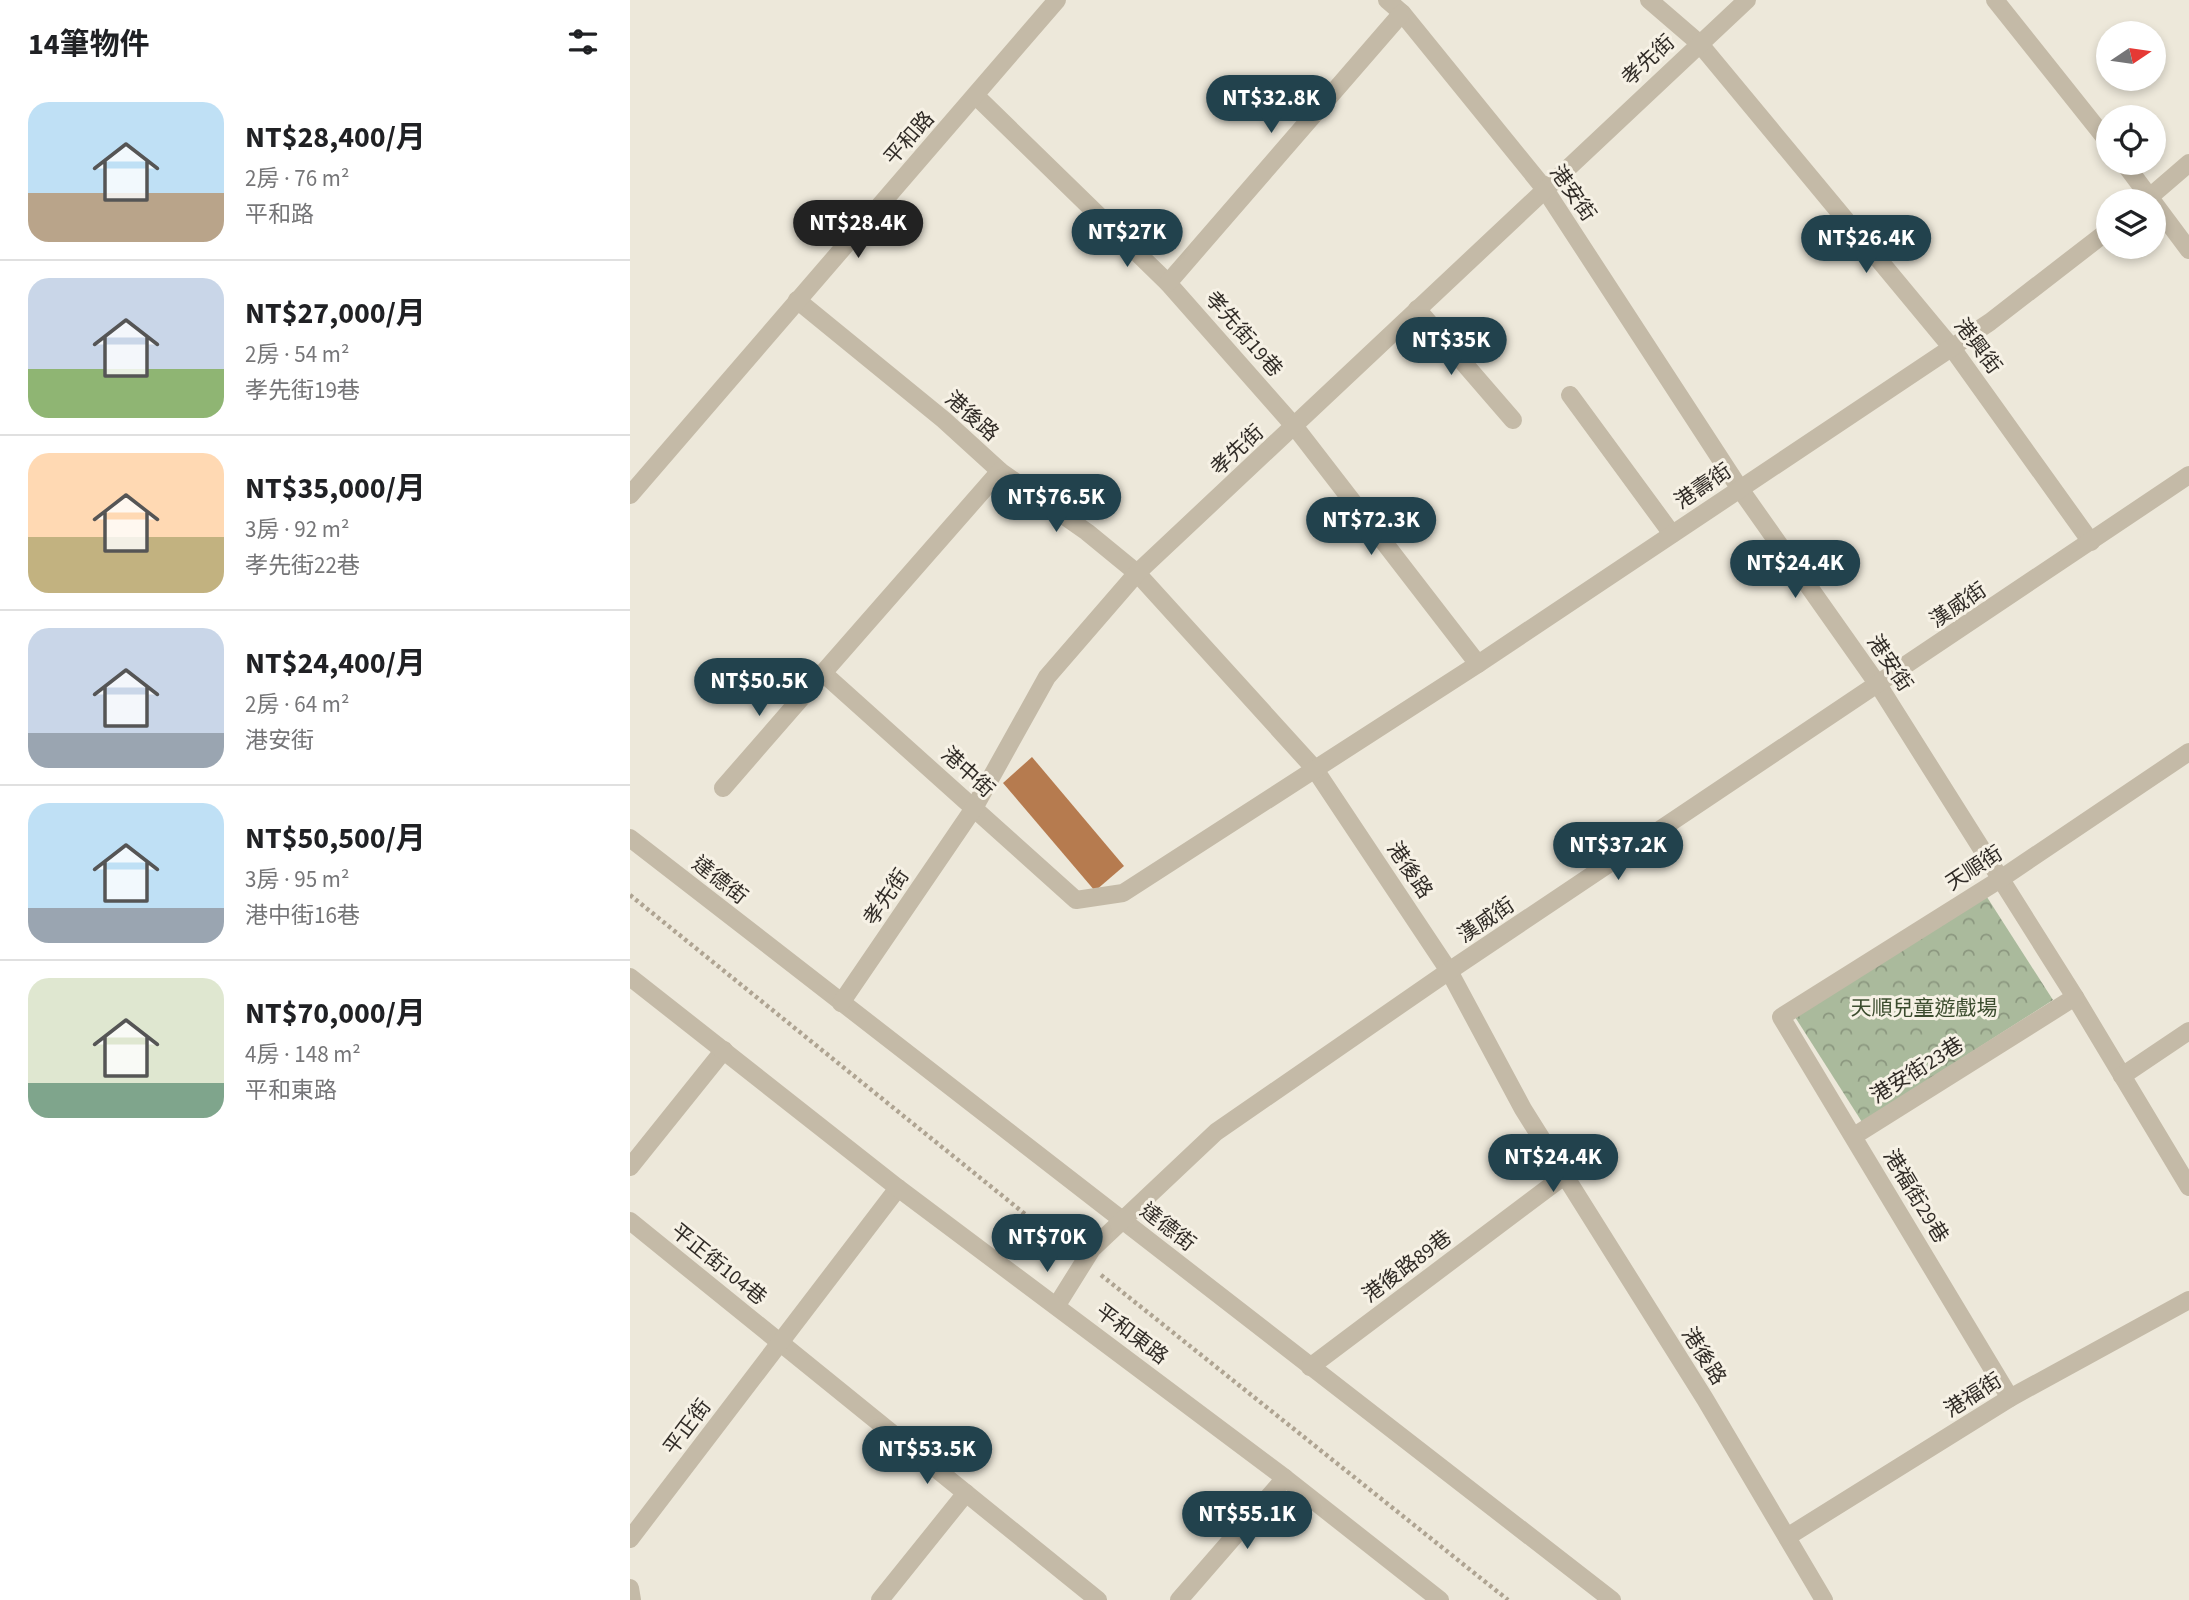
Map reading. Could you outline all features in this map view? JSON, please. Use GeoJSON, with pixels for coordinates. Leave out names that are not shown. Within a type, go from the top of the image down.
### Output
{"type":"FeatureCollection","features":[{"type":"Feature","properties":{"kind":"street","name":"平和路"},"geometry":{"type":"LineString","coordinates":[[630,495],[1057,0]]}},
{"type":"Feature","properties":{"kind":"street","name":"港安街"},"geometry":{"type":"LineString","coordinates":[[1387,0],[1402,13],[1544,188],[1740,489],[1879,686],[2075,997],[2189,1187]]}},
{"type":"Feature","properties":{"kind":"street","name":"港興街"},"geometry":{"type":"LineString","coordinates":[[1649,0],[1699,43],[1952,348],[2091,542]]}},
{"type":"Feature","properties":{"kind":"street","name":"孝先街"},"geometry":{"type":"LineString","coordinates":[[841,1003],[974,808],[1047,677],[1137,573],[1747,0]]}},
{"type":"Feature","properties":{"kind":"street"},"geometry":{"type":"LineString","coordinates":[[1995,0],[2096,127]]}},
{"type":"Feature","properties":{"kind":"street"},"geometry":{"type":"LineString","coordinates":[[1168,283],[1402,13]]}},
{"type":"Feature","properties":{"kind":"street","name":"孝先街19巷"},"geometry":{"type":"LineString","coordinates":[[976,96],[1168,283],[1295,427],[1478,664]]}},
{"type":"Feature","properties":{"kind":"street"},"geometry":{"type":"LineString","coordinates":[[2159,189],[2189,163]]}},
{"type":"Feature","properties":{"kind":"street"},"geometry":{"type":"LineString","coordinates":[[2166,221],[2189,250]]}},
{"type":"Feature","properties":{"kind":"street","name":"港壽街"},"geometry":{"type":"LineString","coordinates":[[1314,768],[1478,664],[1952,348],[2096,240]]}},
{"type":"Feature","properties":{"kind":"street","name":"港後路"},"geometry":{"type":"LineString","coordinates":[[797,300],[944,420],[1000,471],[1087,532],[1137,573],[1314,768],[1449,971],[1522,1109],[1824,1600]]}},
{"type":"Feature","properties":{"kind":"street"},"geometry":{"type":"LineString","coordinates":[[1417,309],[1513,420]]}},
{"type":"Feature","properties":{"kind":"street"},"geometry":{"type":"LineString","coordinates":[[1570,395],[1672,534]]}},
{"type":"Feature","properties":{"kind":"street"},"geometry":{"type":"LineString","coordinates":[[723,788],[1000,471]]}},
{"type":"Feature","properties":{"kind":"street","name":"漢威街"},"geometry":{"type":"LineString","coordinates":[[1057,1305],[1092,1249],[1216,1132],[1449,971],[1879,686],[2189,475]]}},
{"type":"Feature","properties":{"kind":"street","name":"港中街"},"geometry":{"type":"LineString","coordinates":[[823,673],[1076,900],[1124,893],[1314,768]]}},
{"type":"Feature","properties":{"kind":"street","name":"天順街"},"geometry":{"type":"LineString","coordinates":[[1781,1017],[1999,880],[2189,752]]}},
{"type":"Feature","properties":{"kind":"street","name":"達德街"},"geometry":{"type":"LineString","coordinates":[[630,838],[1612,1600]]}},
{"type":"Feature","properties":{"kind":"street","name":"平和東路"},"geometry":{"type":"LineString","coordinates":[[630,977],[898,1188],[1285,1478],[1440,1600]]}},
{"type":"Feature","properties":{"kind":"street","name":"港安街23巷"},"geometry":{"type":"LineString","coordinates":[[1854,1136],[2075,997]]}},
{"type":"Feature","properties":{"kind":"street","name":"港福街29巷"},"geometry":{"type":"LineString","coordinates":[[1781,1017],[2010,1398]]}},
{"type":"Feature","properties":{"kind":"street"},"geometry":{"type":"LineString","coordinates":[[2122,1076],[2189,1031]]}},
{"type":"Feature","properties":{"kind":"street"},"geometry":{"type":"LineString","coordinates":[[630,1167],[724,1050]]}},
{"type":"Feature","properties":{"kind":"street","name":"港後路89巷"},"geometry":{"type":"LineString","coordinates":[[1310,1367],[1564,1176]]}},
{"type":"Feature","properties":{"kind":"street","name":"平正街"},"geometry":{"type":"LineString","coordinates":[[630,1539],[898,1188]]}},
{"type":"Feature","properties":{"kind":"street","name":"平正街104巷"},"geometry":{"type":"LineString","coordinates":[[630,1221],[779,1342]]}},
{"type":"Feature","properties":{"kind":"street","name":"港福街"},"geometry":{"type":"LineString","coordinates":[[1787,1537],[2010,1398],[2189,1300]]}},
{"type":"Feature","properties":{"kind":"street"},"geometry":{"type":"LineString","coordinates":[[779,1342],[1098,1600]]}},
{"type":"Feature","properties":{"kind":"street"},"geometry":{"type":"LineString","coordinates":[[1179,1600],[1285,1478]]}},
{"type":"Feature","properties":{"kind":"street"},"geometry":{"type":"LineString","coordinates":[[880,1600],[966,1493]]}},
{"type":"Feature","properties":{"kind":"street"},"geometry":{"type":"LineString","coordinates":[[630,1588],[632,1600]]}},
{"type":"Feature","properties":{"kind":"green space","name":"天順兒童遊戲場"},"geometry":{"type":"Polygon","coordinates":[[[1985,894],[2053,1000],[1862,1122],[1795,1017],[1985,894]]]}},
{"type":"Feature","properties":{"kind":"building"},"geometry":{"type":"Polygon","coordinates":[[[1032,757],[1124,866],[1095,891],[1003,783],[1032,757]]]}}]}
